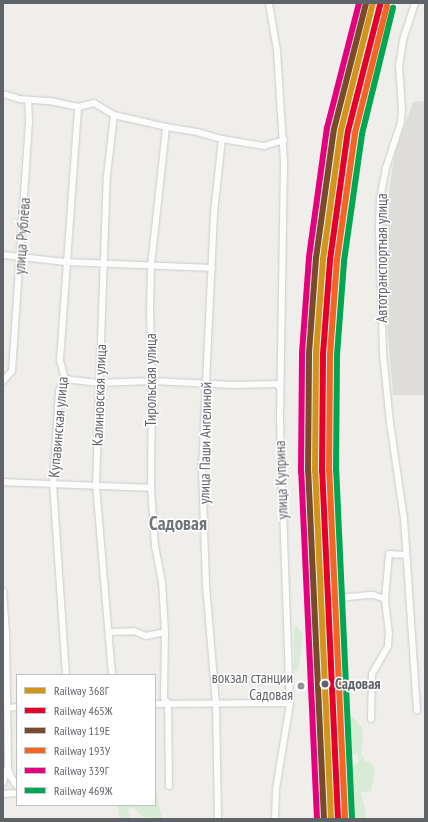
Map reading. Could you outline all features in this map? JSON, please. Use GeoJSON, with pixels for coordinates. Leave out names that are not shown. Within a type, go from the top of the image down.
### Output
{"type":"FeatureCollection","features":[{"type":"Feature","properties":{"kind":"street","name":"улица Куприна"},"geometry":{"type":"LineString","coordinates":[[270,3],[277,51],[284,140],[280,388],[282,498],[290,703],[276,788],[275,819]]}},
{"type":"Feature","properties":{"kind":"street","name":"Автотранспортная улица"},"geometry":{"type":"LineString","coordinates":[[415,3],[403,41],[399,65],[402,110],[401,122],[386,168],[380,198],[379,230],[383,346],[390,423],[404,519],[417,711]]}},
{"type":"Feature","properties":{"kind":"street"},"geometry":{"type":"LineString","coordinates":[[3,92],[28,100],[50,101],[78,107],[94,103],[114,115],[166,127],[197,132],[222,139],[264,146],[284,140]]}},
{"type":"Feature","properties":{"kind":"street","name":"улица Рублёва"},"geometry":{"type":"LineString","coordinates":[[3,381],[12,371],[29,123],[28,100]]}},
{"type":"Feature","properties":{"kind":"street","name":"Купавинская улица"},"geometry":{"type":"LineString","coordinates":[[66,674],[53,484],[59,391],[65,379],[60,360],[78,107]]}},
{"type":"Feature","properties":{"kind":"street","name":"Калиновская улица"},"geometry":{"type":"LineString","coordinates":[[112,674],[110,632],[96,486],[107,176],[114,115]]}},
{"type":"Feature","properties":{"kind":"street","name":"Тирольская улица"},"geometry":{"type":"LineString","coordinates":[[166,127],[151,266],[151,488],[155,546],[162,582],[165,632],[164,698],[168,704],[169,786]]}},
{"type":"Feature","properties":{"kind":"street","name":"улица Паши Ангелиной"},"geometry":{"type":"LineString","coordinates":[[218,819],[216,704],[206,584],[202,468],[214,213],[222,139]]}},
{"type":"Feature","properties":{"kind":"street"},"geometry":{"type":"LineString","coordinates":[[3,255],[66,262],[212,268]]}},
{"type":"Feature","properties":{"kind":"street"},"geometry":{"type":"LineString","coordinates":[[65,379],[99,383],[152,381],[206,384],[276,384],[280,388]]}},
{"type":"Feature","properties":{"kind":"street"},"geometry":{"type":"LineString","coordinates":[[3,482],[151,488]]}},
{"type":"Feature","properties":{"kind":"street"},"geometry":{"type":"LineString","coordinates":[[372,719],[372,674],[388,646],[389,633],[385,599],[389,554],[406,555]]}},
{"type":"Feature","properties":{"kind":"street"},"geometry":{"type":"LineString","coordinates":[[3,591],[8,708],[8,767],[11,777],[16,784]]}},
{"type":"Feature","properties":{"kind":"street"},"geometry":{"type":"LineString","coordinates":[[337,598],[373,595],[385,599]]}},
{"type":"Feature","properties":{"kind":"street"},"geometry":{"type":"LineString","coordinates":[[110,632],[134,632],[146,636],[165,632]]}},
{"type":"Feature","properties":{"kind":"street"},"geometry":{"type":"LineString","coordinates":[[156,704],[290,703]]}},
{"type":"Feature","properties":{"kind":"street"},"geometry":{"type":"LineString","coordinates":[[8,708],[16,707]]}},
{"type":"Feature","properties":{"kind":"street"},"geometry":{"type":"LineString","coordinates":[[3,733],[7,727]]}},
{"type":"Feature","properties":{"kind":"street"},"geometry":{"type":"LineString","coordinates":[[3,782],[8,767]]}},
{"type":"Feature","properties":{"kind":"street"},"geometry":{"type":"LineString","coordinates":[[3,794],[16,793]]}},
{"type":"Feature","properties":{"kind":"shaded area"},"geometry":{"type":"Polygon","coordinates":[[[425,101],[425,395],[393,395],[386,309],[384,222],[395,153],[413,102],[425,101]]]}},
{"type":"Feature","properties":{"kind":"green space"},"geometry":{"type":"Polygon","coordinates":[[[296,625],[303,635],[298,671],[294,670],[294,630],[296,625]]]}},
{"type":"Feature","properties":{"kind":"green space"},"geometry":{"type":"Polygon","coordinates":[[[352,716],[362,727],[363,739],[361,753],[365,761],[370,761],[375,770],[371,791],[361,792],[366,814],[365,819],[349,819],[347,772],[359,761],[357,754],[345,756],[346,719],[352,716]]]}},
{"type":"Feature","properties":{"kind":"green space"},"geometry":{"type":"Polygon","coordinates":[[[156,791],[162,819],[144,817],[132,807],[128,809],[130,819],[119,819],[118,806],[156,806],[156,791]]]}},
{"type":"Feature","properties":{"kind":"railway"},"geometry":{"type":"LineString","coordinates":[[339,819],[322,470],[322,379],[333,260],[345,170],[364,79],[384,3]]}},
{"type":"Feature","properties":{"kind":"rail line","name":"339Г"},"geometry":{"type":"LineString","coordinates":[[317,819],[301,472],[302,353],[309,257],[327,128],[359,3]]}},
{"type":"Feature","properties":{"kind":"rail line","name":"119Е"},"geometry":{"type":"LineString","coordinates":[[324,819],[308,471],[309,353],[316,258],[334,129],[366,3]]}},
{"type":"Feature","properties":{"kind":"rail line","name":"368Г"},"geometry":{"type":"LineString","coordinates":[[331,819],[315,471],[316,354],[323,259],[341,130],[373,3]]}},
{"type":"Feature","properties":{"kind":"rail line","name":"465Ж"},"geometry":{"type":"LineString","coordinates":[[338,819],[322,471],[323,354],[330,260],[348,131],[380,5]]}},
{"type":"Feature","properties":{"kind":"rail line","name":"193У"},"geometry":{"type":"LineString","coordinates":[[345,818],[329,471],[330,355],[337,260],[355,133],[387,6]]}},
{"type":"Feature","properties":{"kind":"rail line","name":"469Ж"},"geometry":{"type":"LineString","coordinates":[[352,818],[336,471],[337,355],[344,261],[362,134],[393,8]]}},
{"type":"Feature","properties":{"kind":"place","name":"Садовая"},"geometry":{"type":"Point","coordinates":[325,684]}},
{"type":"Feature","properties":{"kind":"place","name":"вокзал станции Садовая"},"geometry":{"type":"Point","coordinates":[301,686]}},
{"type":"Feature","properties":{"kind":"district","name":"Садовая"},"geometry":{"type":"Point","coordinates":[178,524]}}]}
